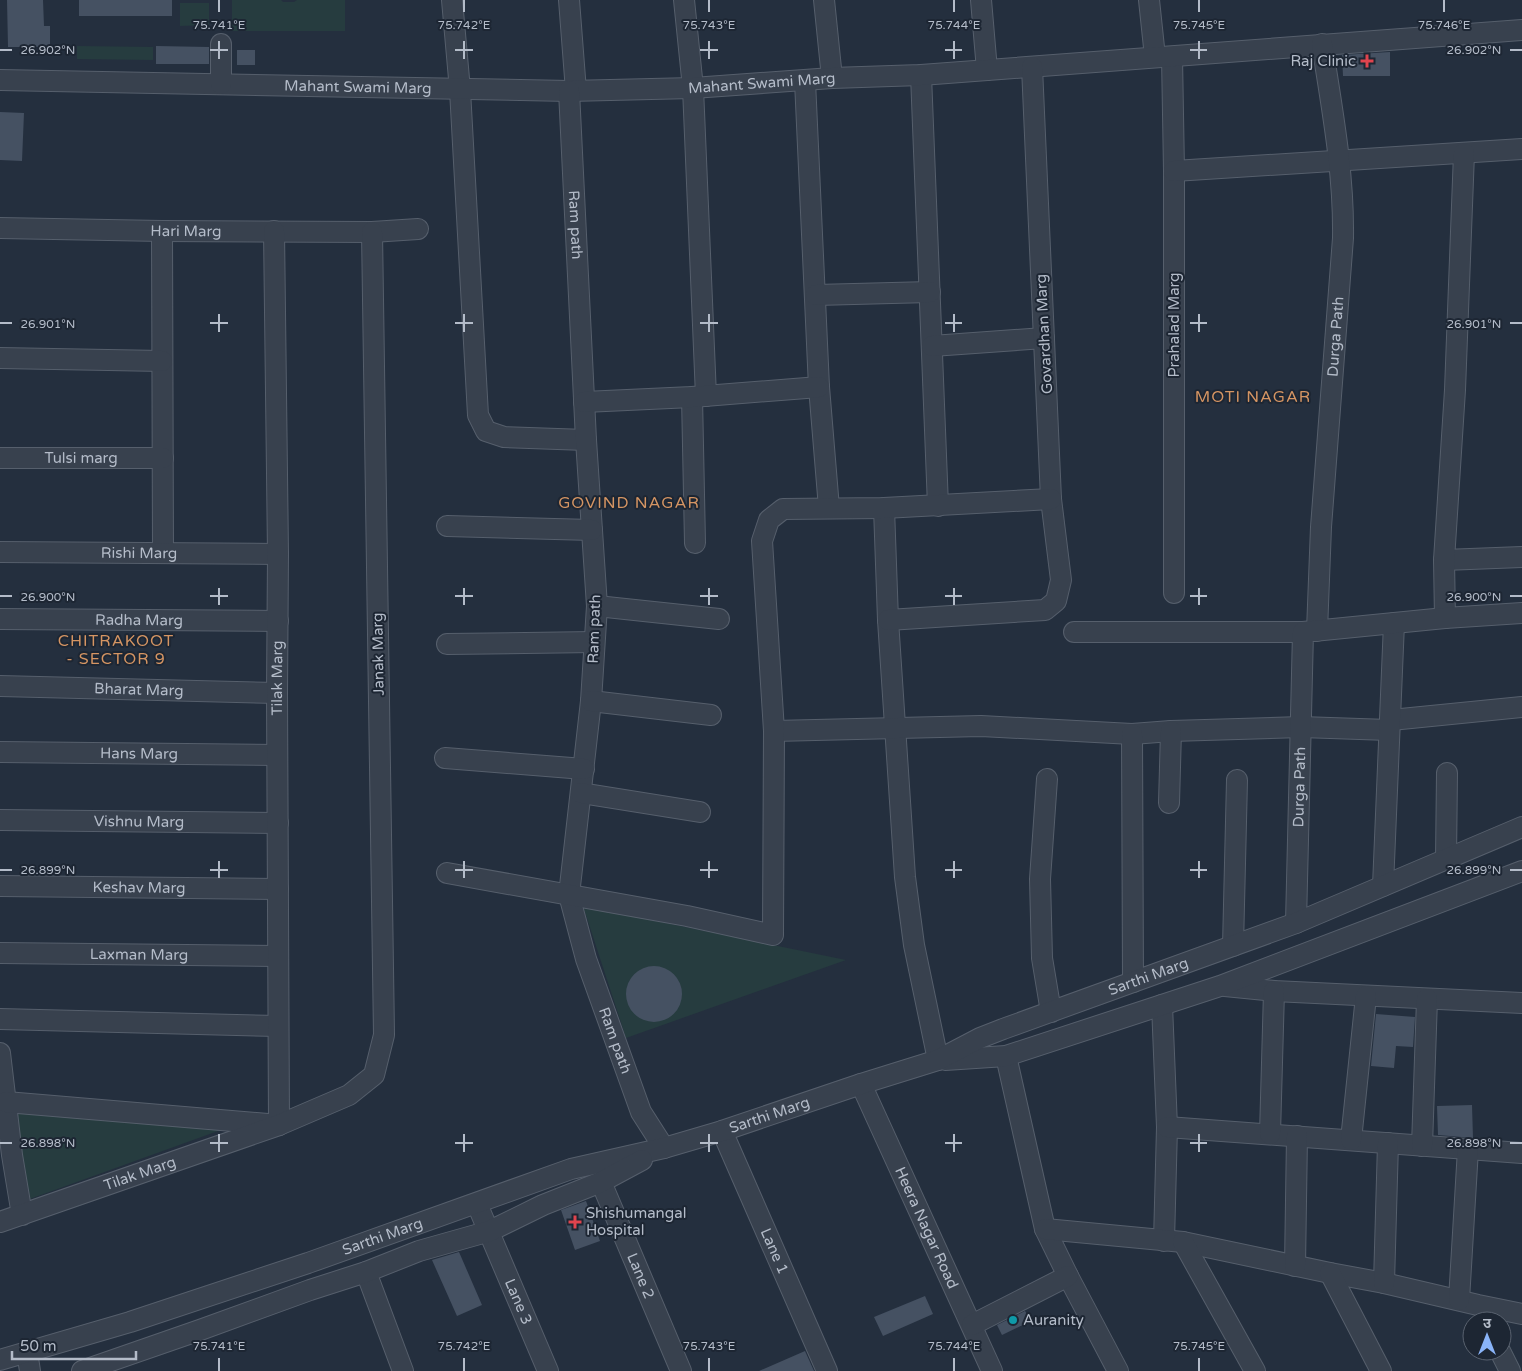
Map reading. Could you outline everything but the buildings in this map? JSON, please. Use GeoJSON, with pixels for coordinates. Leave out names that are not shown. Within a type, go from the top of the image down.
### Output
{"type":"FeatureCollection","features":[{"type":"Feature","properties":{"kind":"street"},"geometry":{"type":"LineString","coordinates":[[452,0],[460,90],[478,415],[486,431],[504,437],[586,440]]}},
{"type":"Feature","properties":{"kind":"street","name":"Ram path"},"geometry":{"type":"LineString","coordinates":[[569,0],[584,402],[597,606],[591,701],[569,895],[586,960],[641,1112],[664,1148]]}},
{"type":"Feature","properties":{"kind":"street"},"geometry":{"type":"LineString","coordinates":[[684,0],[693,88],[699,397],[695,543]]}},
{"type":"Feature","properties":{"kind":"street"},"geometry":{"type":"LineString","coordinates":[[824,0],[832,78]]}},
{"type":"Feature","properties":{"kind":"street"},"geometry":{"type":"LineString","coordinates":[[981,0],[987,70]]}},
{"type":"Feature","properties":{"kind":"street","name":"Prahalad Marg"},"geometry":{"type":"LineString","coordinates":[[1149,0],[1163,57],[1174,171],[1174,593]]}},
{"type":"Feature","properties":{"kind":"street","name":"Mahant Swami Marg"},"geometry":{"type":"LineString","coordinates":[[0,80],[460,90],[572,91],[693,88],[832,78],[921,75],[1522,30]]}},
{"type":"Feature","properties":{"kind":"street"},"geometry":{"type":"LineString","coordinates":[[221,44],[221,84]]}},
{"type":"Feature","properties":{"kind":"street","name":"Durga Path"},"geometry":{"type":"LineString","coordinates":[[1309,952],[1300,922],[1301,727],[1307,638],[1322,518],[1343,238],[1344,200],[1340,160],[1322,44]]}},
{"type":"Feature","properties":{"kind":"street","name":"Govardhan Marg"},"geometry":{"type":"LineString","coordinates":[[888,620],[1045,610],[1056,601],[1061,580],[1051,499],[1032,67]]}},
{"type":"Feature","properties":{"kind":"street"},"geometry":{"type":"LineString","coordinates":[[921,75],[938,506]]}},
{"type":"Feature","properties":{"kind":"street"},"geometry":{"type":"LineString","coordinates":[[805,80],[819,387],[829,508]]}},
{"type":"Feature","properties":{"kind":"street"},"geometry":{"type":"LineString","coordinates":[[1174,171],[1522,149]]}},
{"type":"Feature","properties":{"kind":"street"},"geometry":{"type":"LineString","coordinates":[[1445,618],[1444,560],[1456,390],[1464,153]]}},
{"type":"Feature","properties":{"kind":"street","name":"Hari Marg"},"geometry":{"type":"LineString","coordinates":[[0,228],[372,232],[418,229]]}},
{"type":"Feature","properties":{"kind":"street"},"geometry":{"type":"LineString","coordinates":[[162,231],[163,554]]}},
{"type":"Feature","properties":{"kind":"street","name":"Tilak Marg"},"geometry":{"type":"LineString","coordinates":[[274,231],[278,554],[279,1125]]}},
{"type":"Feature","properties":{"kind":"street","name":"Janak Marg"},"geometry":{"type":"LineString","coordinates":[[372,232],[384,1035],[374,1074]]}},
{"type":"Feature","properties":{"kind":"street"},"geometry":{"type":"LineString","coordinates":[[816,295],[930,292]]}},
{"type":"Feature","properties":{"kind":"street"},"geometry":{"type":"LineString","coordinates":[[932,346],[1044,338]]}},
{"type":"Feature","properties":{"kind":"street"},"geometry":{"type":"LineString","coordinates":[[0,358],[162,361]]}},
{"type":"Feature","properties":{"kind":"street"},"geometry":{"type":"LineString","coordinates":[[584,402],[699,397],[819,387]]}},
{"type":"Feature","properties":{"kind":"street","name":"Tulsi marg"},"geometry":{"type":"LineString","coordinates":[[0,458],[163,458]]}},
{"type":"Feature","properties":{"kind":"street"},"geometry":{"type":"LineString","coordinates":[[447,873],[687,916],[773,936],[774,731],[762,541],[769,520],[783,510],[938,506],[1051,499]]}},
{"type":"Feature","properties":{"kind":"street"},"geometry":{"type":"LineString","coordinates":[[884,508],[894,727],[905,877],[914,945],[938,1060],[1006,1056],[1220,986],[1522,871]]}},
{"type":"Feature","properties":{"kind":"street"},"geometry":{"type":"LineString","coordinates":[[447,526],[592,530]]}},
{"type":"Feature","properties":{"kind":"street","name":"Rishi Marg"},"geometry":{"type":"LineString","coordinates":[[0,552],[278,554]]}},
{"type":"Feature","properties":{"kind":"street"},"geometry":{"type":"LineString","coordinates":[[1444,560],[1522,557]]}},
{"type":"Feature","properties":{"kind":"street"},"geometry":{"type":"LineString","coordinates":[[597,606],[719,619]]}},
{"type":"Feature","properties":{"kind":"street"},"geometry":{"type":"LineString","coordinates":[[1074,632],[1307,638],[1394,623],[1522,613]]}},
{"type":"Feature","properties":{"kind":"street","name":"Radha Marg"},"geometry":{"type":"LineString","coordinates":[[0,619],[278,621]]}},
{"type":"Feature","properties":{"kind":"street"},"geometry":{"type":"LineString","coordinates":[[1383,886],[1394,623]]}},
{"type":"Feature","properties":{"kind":"street"},"geometry":{"type":"LineString","coordinates":[[447,644],[594,642]]}},
{"type":"Feature","properties":{"kind":"street","name":"Bharat Marg"},"geometry":{"type":"LineString","coordinates":[[0,686],[277,692]]}},
{"type":"Feature","properties":{"kind":"street"},"geometry":{"type":"LineString","coordinates":[[591,701],[711,715]]}},
{"type":"Feature","properties":{"kind":"street"},"geometry":{"type":"LineString","coordinates":[[774,731],[981,726],[1132,734],[1171,731],[1390,725],[1522,708]]}},
{"type":"Feature","properties":{"kind":"street"},"geometry":{"type":"LineString","coordinates":[[1169,803],[1171,731]]}},
{"type":"Feature","properties":{"kind":"street"},"geometry":{"type":"LineString","coordinates":[[1132,734],[1133,982]]}},
{"type":"Feature","properties":{"kind":"street","name":"Hans Marg"},"geometry":{"type":"LineString","coordinates":[[0,752],[277,755]]}},
{"type":"Feature","properties":{"kind":"street"},"geometry":{"type":"LineString","coordinates":[[445,758],[584,769]]}},
{"type":"Feature","properties":{"kind":"street"},"geometry":{"type":"LineString","coordinates":[[1446,859],[1447,773]]}},
{"type":"Feature","properties":{"kind":"street"},"geometry":{"type":"LineString","coordinates":[[1047,779],[1040,879],[1042,958],[1051,1012]]}},
{"type":"Feature","properties":{"kind":"street"},"geometry":{"type":"LineString","coordinates":[[1233,946],[1237,780]]}},
{"type":"Feature","properties":{"kind":"street"},"geometry":{"type":"LineString","coordinates":[[581,793],[700,812]]}},
{"type":"Feature","properties":{"kind":"street","name":"Vishnu Marg"},"geometry":{"type":"LineString","coordinates":[[0,820],[278,823]]}},
{"type":"Feature","properties":{"kind":"street","name":"Sarthi Marg"},"geometry":{"type":"LineString","coordinates":[[0,1360],[28,1362],[130,1322],[290,1269],[571,1169],[664,1148],[938,1060],[980,1038],[1300,922],[1522,828]]}},
{"type":"Feature","properties":{"kind":"street","name":"Keshav Marg"},"geometry":{"type":"LineString","coordinates":[[0,886],[278,889]]}},
{"type":"Feature","properties":{"kind":"street","name":"Laxman Marg"},"geometry":{"type":"LineString","coordinates":[[0,953],[278,956]]}},
{"type":"Feature","properties":{"kind":"street"},"geometry":{"type":"LineString","coordinates":[[1220,986],[1274,991],[1522,1003]]}},
{"type":"Feature","properties":{"kind":"street"},"geometry":{"type":"LineString","coordinates":[[1270,1134],[1274,991]]}},
{"type":"Feature","properties":{"kind":"street"},"geometry":{"type":"LineString","coordinates":[[1351,1140],[1366,996]]}},
{"type":"Feature","properties":{"kind":"street"},"geometry":{"type":"LineString","coordinates":[[1422,1146],[1427,998]]}},
{"type":"Feature","properties":{"kind":"street"},"geometry":{"type":"LineString","coordinates":[[1162,1005],[1174,1241],[1255,1371]]}},
{"type":"Feature","properties":{"kind":"street"},"geometry":{"type":"LineString","coordinates":[[0,1019],[278,1026]]}},
{"type":"Feature","properties":{"kind":"street"},"geometry":{"type":"LineString","coordinates":[[0,1053],[22,1215]]}},
{"type":"Feature","properties":{"kind":"street"},"geometry":{"type":"LineString","coordinates":[[1006,1056],[1045,1229],[1118,1371]]}},
{"type":"Feature","properties":{"kind":"street","name":"Tilak Marg"},"geometry":{"type":"LineString","coordinates":[[0,1222],[279,1125],[349,1095],[374,1074]]}},
{"type":"Feature","properties":{"kind":"street","name":"Heera Nagar Road"},"geometry":{"type":"LineString","coordinates":[[861,1084],[992,1371]]}},
{"type":"Feature","properties":{"kind":"street"},"geometry":{"type":"LineString","coordinates":[[6,1102],[279,1125]]}},
{"type":"Feature","properties":{"kind":"street"},"geometry":{"type":"LineString","coordinates":[[1167,1127],[1522,1153]]}},
{"type":"Feature","properties":{"kind":"street","name":"Lane 1"},"geometry":{"type":"LineString","coordinates":[[722,1130],[827,1371]]}},
{"type":"Feature","properties":{"kind":"street"},"geometry":{"type":"LineString","coordinates":[[1296,1266],[1297,1136]]}},
{"type":"Feature","properties":{"kind":"street"},"geometry":{"type":"LineString","coordinates":[[1384,1283],[1388,1143]]}},
{"type":"Feature","properties":{"kind":"street","name":"Sarthi Marg"},"geometry":{"type":"LineString","coordinates":[[82,1371],[366,1272],[419,1251],[490,1231],[543,1205],[601,1182],[664,1148]]}},
{"type":"Feature","properties":{"kind":"street"},"geometry":{"type":"LineString","coordinates":[[1468,1149],[1474,1309]]}},
{"type":"Feature","properties":{"kind":"street","name":"Lane 2"},"geometry":{"type":"LineString","coordinates":[[601,1182],[681,1371]]}},
{"type":"Feature","properties":{"kind":"street","name":"Lane 3"},"geometry":{"type":"LineString","coordinates":[[477,1204],[548,1371]]}},
{"type":"Feature","properties":{"kind":"street"},"geometry":{"type":"LineString","coordinates":[[1045,1229],[1174,1241],[1384,1283],[1474,1309],[1522,1314]]}},
{"type":"Feature","properties":{"kind":"street"},"geometry":{"type":"LineString","coordinates":[[366,1272],[403,1371]]}},
{"type":"Feature","properties":{"kind":"street"},"geometry":{"type":"LineString","coordinates":[[1330,1273],[1381,1371]]}},
{"type":"Feature","properties":{"kind":"street"},"geometry":{"type":"LineString","coordinates":[[972,1325],[1068,1276]]}},
{"type":"Feature","properties":{"kind":"green space"},"geometry":{"type":"Polygon","coordinates":[[[232,0],[281,0],[283,2],[294,2],[297,0],[345,0],[345,31],[232,31],[232,0]]]}},
{"type":"Feature","properties":{"kind":"green space"},"geometry":{"type":"Polygon","coordinates":[[[180,3],[209,3],[209,25],[180,26],[180,3]]]}},
{"type":"Feature","properties":{"kind":"green space"},"geometry":{"type":"Polygon","coordinates":[[[77,46],[153,47],[153,60],[77,59],[77,46]]]}},
{"type":"Feature","properties":{"kind":"green space"},"geometry":{"type":"Polygon","coordinates":[[[583,906],[846,960],[626,1038],[583,906]]]}},
{"type":"Feature","properties":{"kind":"green space"},"geometry":{"type":"Polygon","coordinates":[[[17,1110],[257,1117],[27,1200],[17,1110]]]}},
{"type":"Feature","properties":{"kind":"place","name":"Raj Clinic"},"geometry":{"type":"Point","coordinates":[1367,61]}},
{"type":"Feature","properties":{"kind":"place","name":"Shishumangal Hospital"},"geometry":{"type":"Point","coordinates":[575,1222]}},
{"type":"Feature","properties":{"kind":"place","name":"Auranity"},"geometry":{"type":"Point","coordinates":[1013,1320]}},
{"type":"Feature","properties":{"kind":"district","name":"MOTI NAGAR"},"geometry":{"type":"Point","coordinates":[1253,396]}},
{"type":"Feature","properties":{"kind":"district","name":"GOVIND NAGAR"},"geometry":{"type":"Point","coordinates":[629,502]}},
{"type":"Feature","properties":{"kind":"district","name":"CHITRAKOOT - SECTOR 9"},"geometry":{"type":"Point","coordinates":[116,649]}}]}
